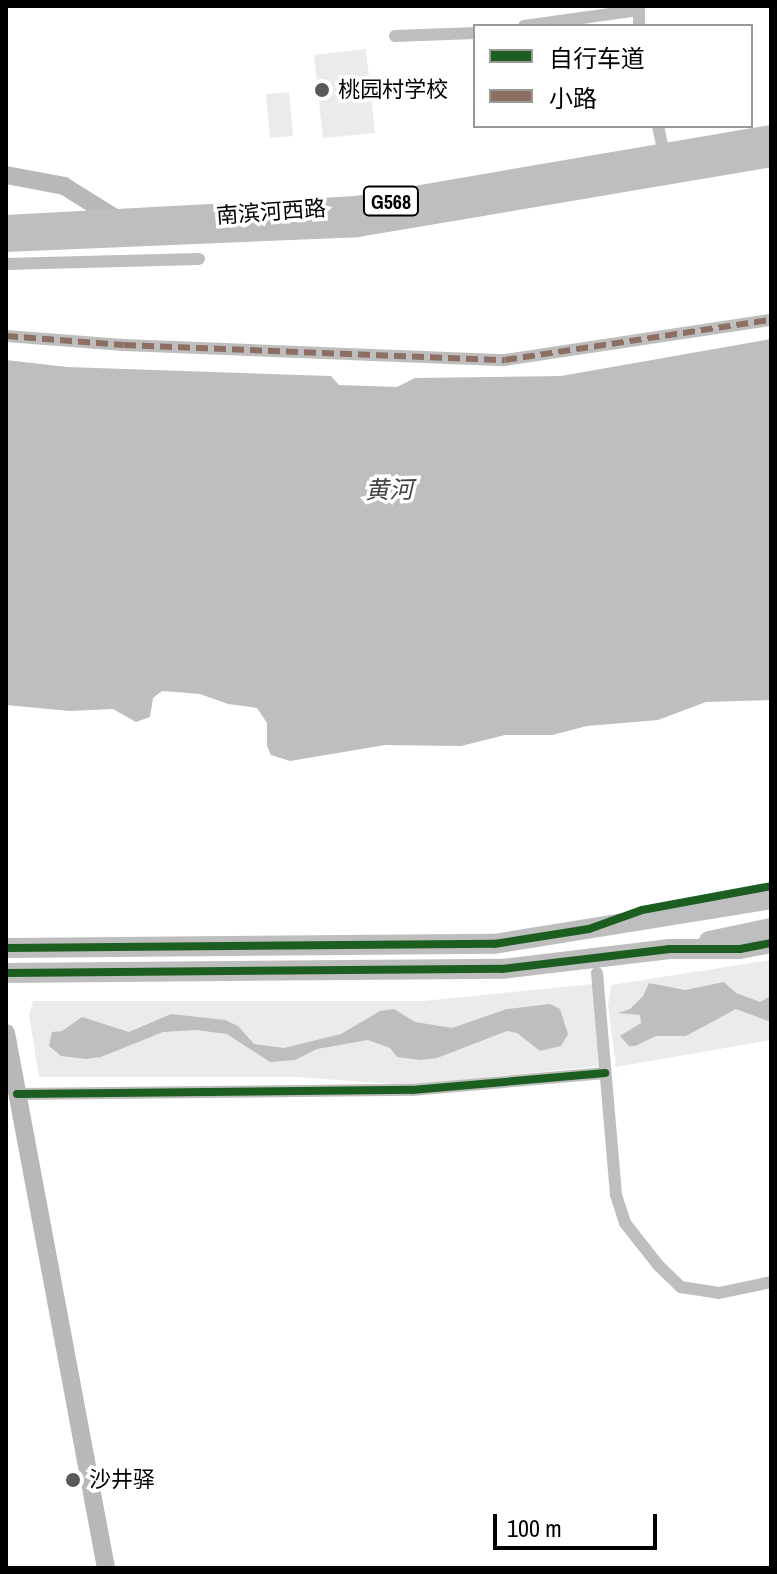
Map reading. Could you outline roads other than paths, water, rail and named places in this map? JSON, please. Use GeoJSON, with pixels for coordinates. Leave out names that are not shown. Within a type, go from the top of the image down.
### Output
{"type":"FeatureCollection","features":[{"type":"Feature","properties":{"kind":"highway","name":"南滨河西路"},"geometry":{"type":"LineString","coordinates":[[6,241],[356,207],[771,136]]}},
{"type":"Feature","properties":{"kind":"highway","name":"南滨河西路"},"geometry":{"type":"LineString","coordinates":[[6,226],[128,229],[358,226],[771,156]]}},
{"type":"Feature","properties":{"kind":"main road"},"geometry":{"type":"LineString","coordinates":[[589,929],[642,910],[771,886]]}},
{"type":"Feature","properties":{"kind":"main road"},"geometry":{"type":"LineString","coordinates":[[6,948],[494,944],[771,899]]}},
{"type":"Feature","properties":{"kind":"main road"},"geometry":{"type":"LineString","coordinates":[[6,973],[502,969],[670,949],[771,928]]}},
{"type":"Feature","properties":{"kind":"main road"},"geometry":{"type":"LineString","coordinates":[[670,949],[740,949],[771,943]]}},
{"type":"Feature","properties":{"kind":"street"},"geometry":{"type":"LineString","coordinates":[[537,24],[641,8]]}},
{"type":"Feature","properties":{"kind":"street"},"geometry":{"type":"LineString","coordinates":[[395,36],[473,33]]}},
{"type":"Feature","properties":{"kind":"street"},"geometry":{"type":"LineString","coordinates":[[658,128],[664,155]]}},
{"type":"Feature","properties":{"kind":"street"},"geometry":{"type":"LineString","coordinates":[[6,175],[64,186],[128,229]]}},
{"type":"Feature","properties":{"kind":"street"},"geometry":{"type":"LineString","coordinates":[[6,264],[199,259]]}},
{"type":"Feature","properties":{"kind":"street"},"geometry":{"type":"LineString","coordinates":[[6,336],[124,345],[505,360],[771,320]]}},
{"type":"Feature","properties":{"kind":"street"},"geometry":{"type":"LineString","coordinates":[[597,973],[619,1211],[658,1265],[681,1287],[700,1291],[735,1291],[771,1282]]}},
{"type":"Feature","properties":{"kind":"street"},"geometry":{"type":"LineString","coordinates":[[6,1033],[106,1568]]}},
{"type":"Feature","properties":{"kind":"street"},"geometry":{"type":"LineString","coordinates":[[17,1094],[412,1090],[605,1073]]}},
{"type":"Feature","properties":{"kind":"water","name":"黄河"},"geometry":{"type":"Polygon","coordinates":[[[771,339],[771,700],[706,702],[658,720],[587,726],[552,735],[505,735],[461,746],[385,745],[290,761],[271,755],[267,746],[267,723],[257,708],[228,704],[200,694],[162,691],[153,698],[150,717],[136,722],[113,709],[70,711],[6,705],[6,360],[67,367],[331,376],[339,385],[397,387],[415,378],[561,376],[771,339]]]}},
{"type":"Feature","properties":{"kind":"water"},"geometry":{"type":"Polygon","coordinates":[[[724,982],[736,993],[760,1002],[771,996],[771,1022],[736,1009],[686,1036],[656,1036],[629,1046],[620,1036],[641,1023],[640,1015],[618,1013],[630,1009],[643,996],[649,983],[685,990],[724,982]]]}},
{"type":"Feature","properties":{"kind":"water"},"geometry":{"type":"Polygon","coordinates":[[[550,1004],[560,1009],[568,1034],[561,1046],[540,1051],[517,1033],[507,1031],[437,1058],[420,1060],[397,1057],[390,1048],[368,1040],[317,1049],[295,1060],[270,1062],[227,1034],[196,1030],[163,1032],[101,1057],[86,1059],[61,1056],[49,1046],[52,1032],[62,1031],[82,1017],[129,1032],[171,1014],[225,1020],[238,1026],[254,1044],[284,1048],[341,1034],[380,1011],[394,1009],[415,1022],[452,1028],[507,1009],[550,1004]]]}},
{"type":"Feature","properties":{"kind":"place","name":"桃园村学校"},"geometry":{"type":"Point","coordinates":[322,90]}},
{"type":"Feature","properties":{"kind":"place","name":"沙井驿"},"geometry":{"type":"Point","coordinates":[73,1480]}}]}
